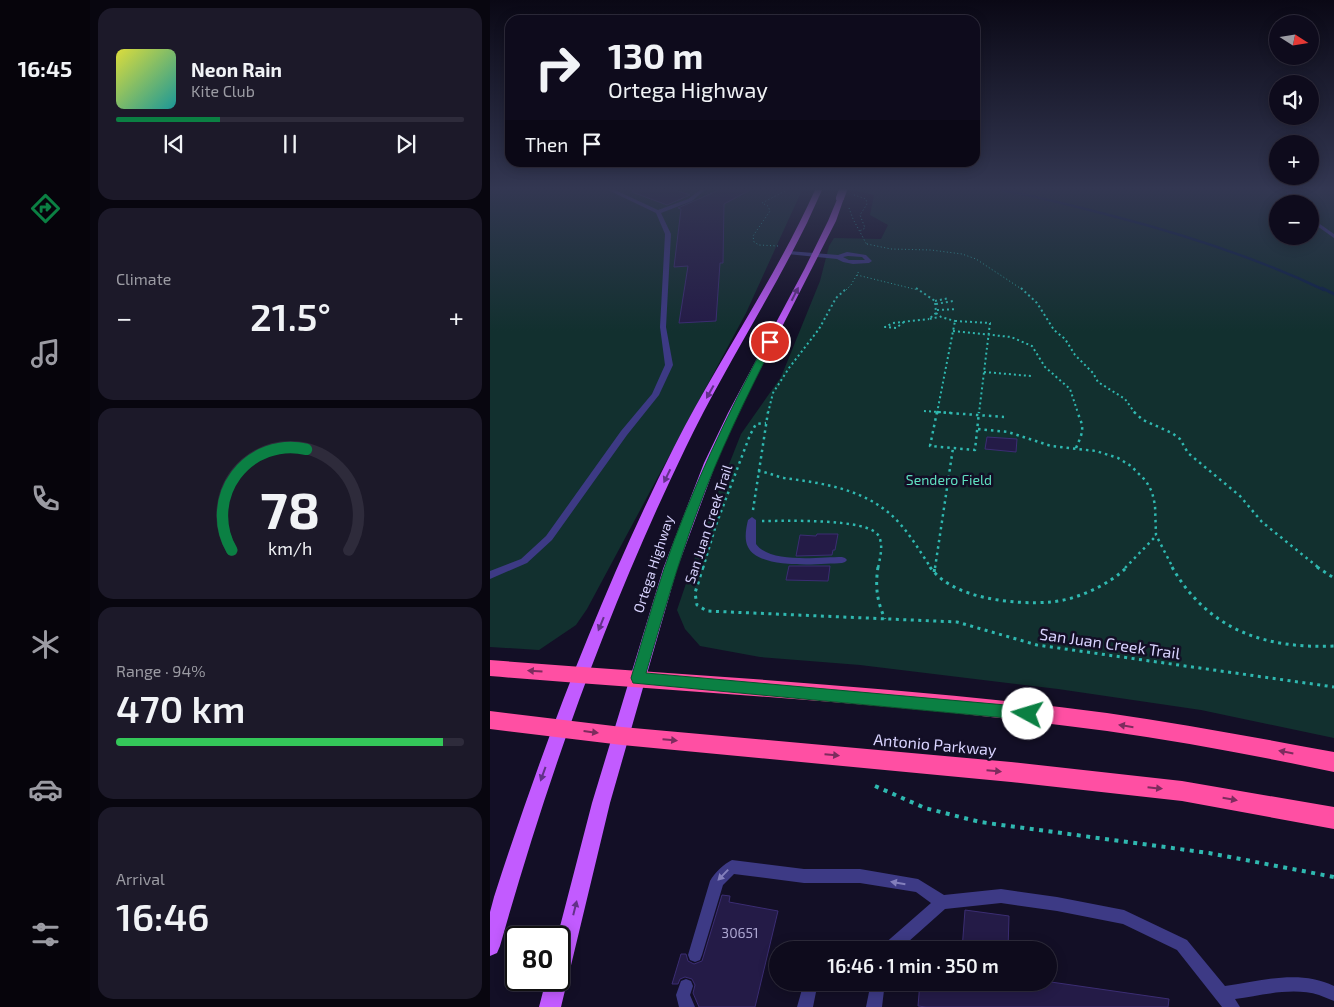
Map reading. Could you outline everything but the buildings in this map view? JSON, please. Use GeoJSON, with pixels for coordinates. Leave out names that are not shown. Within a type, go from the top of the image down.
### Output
{"type":"FeatureCollection","features":[{"type":"Feature","properties":{"kind":"highway"},"geometry":{"type":"LineString","coordinates":[[490,668],[638,678],[1074,718],[1278,751],[1334,762]]}},
{"type":"Feature","properties":{"kind":"highway","name":"Antonio Parkway"},"geometry":{"type":"LineString","coordinates":[[490,720],[622,736],[1001,771],[1182,791],[1334,818]]}},
{"type":"Feature","properties":{"kind":"main road","name":"Ortega Highway"},"geometry":{"type":"LineString","coordinates":[[490,946],[537,791],[560,728],[651,509],[688,432],[731,352],[797,237]]}},
{"type":"Feature","properties":{"kind":"main road","name":"Ortega Highway"},"geometry":{"type":"LineString","coordinates":[[570,928],[601,803],[670,569],[710,463],[755,370],[824,237]]}},
{"type":"Feature","properties":{"kind":"main road"},"geometry":{"type":"LineString","coordinates":[[550,1007],[554,991]]}},
{"type":"Feature","properties":{"kind":"lane"},"geometry":{"type":"LineString","coordinates":[[490,575],[524,561],[549,538],[624,433],[655,394],[669,366],[663,327],[668,237]]}},
{"type":"Feature","properties":{"kind":"lane"},"geometry":{"type":"LineString","coordinates":[[791,250],[839,257],[844,261],[864,260]]}},
{"type":"Feature","properties":{"kind":"lane"},"geometry":{"type":"LineString","coordinates":[[752,520],[751,546],[759,555],[772,559],[842,560]]}},
{"type":"Feature","properties":{"kind":"lane"},"geometry":{"type":"LineString","coordinates":[[695,955],[717,881],[732,866],[804,876],[860,876],[918,886],[942,902]]}},
{"type":"Feature","properties":{"kind":"lane"},"geometry":{"type":"LineString","coordinates":[[898,941],[942,902],[1001,896],[1124,916],[1182,946],[1232,1007]]}},
{"type":"Feature","properties":{"kind":"lane"},"geometry":{"type":"LineString","coordinates":[[1222,994],[1303,984],[1326,988],[1334,994]]}},
{"type":"Feature","properties":{"kind":"lane"},"geometry":{"type":"LineString","coordinates":[[686,986],[682,995],[687,1007]]}},
{"type":"Feature","properties":{"kind":"lane"},"geometry":{"type":"LineString","coordinates":[[805,1007],[809,991]]}},
{"type":"Feature","properties":{"kind":"lane"},"geometry":{"type":"LineString","coordinates":[[874,1007],[877,991]]}},
{"type":"Feature","properties":{"kind":"path"},"geometry":{"type":"LineString","coordinates":[[753,237],[754,242],[791,250]]}},
{"type":"Feature","properties":{"kind":"path"},"geometry":{"type":"LineString","coordinates":[[863,237],[868,252],[858,275],[851,285],[836,298],[819,330],[789,368],[773,393],[758,471],[752,520],[852,523],[873,529],[879,536],[881,551],[876,583],[878,604],[885,619]]}},
{"type":"Feature","properties":{"kind":"path"},"geometry":{"type":"LineString","coordinates":[[867,244],[891,249],[931,250],[962,254],[976,259],[1020,287],[1037,303],[1054,330],[1065,339],[1075,355],[1093,373],[1098,382],[1126,399],[1133,412],[1143,420],[1176,436],[1188,453],[1240,496],[1262,522],[1313,565],[1334,578]]}},
{"type":"Feature","properties":{"kind":"path"},"geometry":{"type":"LineString","coordinates":[[858,275],[916,288],[936,302],[953,301]]}},
{"type":"Feature","properties":{"kind":"path"},"geometry":{"type":"LineString","coordinates":[[936,302],[949,298]]}},
{"type":"Feature","properties":{"kind":"path"},"geometry":{"type":"LineString","coordinates":[[929,319],[936,313],[936,302]]}},
{"type":"Feature","properties":{"kind":"path"},"geometry":{"type":"LineString","coordinates":[[937,310],[957,309]]}},
{"type":"Feature","properties":{"kind":"path"},"geometry":{"type":"LineString","coordinates":[[936,313],[941,317],[955,321],[990,323],[975,450],[930,446],[955,321]]}},
{"type":"Feature","properties":{"kind":"path"},"geometry":{"type":"LineString","coordinates":[[904,322],[896,328],[886,327],[889,324],[941,317]]}},
{"type":"Feature","properties":{"kind":"path"},"geometry":{"type":"LineString","coordinates":[[953,331],[988,333],[1011,337],[1032,346],[1045,367],[1070,389],[1077,415],[1083,424],[1083,431],[1076,448]]}},
{"type":"Feature","properties":{"kind":"path"},"geometry":{"type":"LineString","coordinates":[[984,372],[1031,376]]}},
{"type":"Feature","properties":{"kind":"path"},"geometry":{"type":"LineString","coordinates":[[924,411],[1004,417]]}},
{"type":"Feature","properties":{"kind":"path","name":"San Juan Creek Trail"},"geometry":{"type":"LineString","coordinates":[[766,423],[756,424],[737,467],[716,525],[695,593],[697,605],[707,611],[957,622],[1037,645],[1334,686]]}},
{"type":"Feature","properties":{"kind":"path"},"geometry":{"type":"LineString","coordinates":[[978,429],[1011,433],[1030,442],[1052,447],[1076,448],[1108,455],[1123,461],[1137,470],[1150,487],[1155,501],[1156,536],[1178,576],[1196,601],[1217,619],[1247,635],[1273,643],[1304,647],[1334,646]]}},
{"type":"Feature","properties":{"kind":"path"},"geometry":{"type":"LineString","coordinates":[[934,573],[953,448]]}},
{"type":"Feature","properties":{"kind":"path"},"geometry":{"type":"LineString","coordinates":[[758,471],[767,472],[779,478],[834,485],[863,496],[890,513],[913,541],[937,577],[964,591],[982,597],[1012,602],[1052,602],[1079,596],[1123,571],[1156,536]]}},
{"type":"Feature","properties":{"kind":"path"},"geometry":{"type":"LineString","coordinates":[[876,786],[925,808],[980,822],[1209,853],[1334,877]]}},
{"type":"Feature","properties":{"kind":"green space"},"geometry":{"type":"Polygon","coordinates":[[[490,237],[781,237],[746,313],[587,609],[576,625],[539,650],[490,647],[490,237]]]}},
{"type":"Feature","properties":{"kind":"green space","name":"Sendero Field"},"geometry":{"type":"Polygon","coordinates":[[[1269,237],[1269,245],[1319,245],[1319,237],[1334,237],[1334,738],[1201,710],[1058,689],[860,665],[760,657],[700,646],[685,629],[677,610],[711,510],[741,434],[781,377],[820,281],[829,246],[834,238],[1269,237]]]}},
{"type":"Feature","properties":{"kind":"waterway"},"geometry":{"type":"LineString","coordinates":[[1188,237],[1272,267],[1324,290]]}},
{"type":"Feature","properties":{"kind":"waterway"},"geometry":{"type":"LineString","coordinates":[[1322,288],[1334,294]]}},
{"type":"Feature","properties":{"kind":"route"},"geometry":{"type":"LineString","coordinates":[[770,342],[733,413],[710,463],[670,569],[638,678],[1028,714]]}}]}
